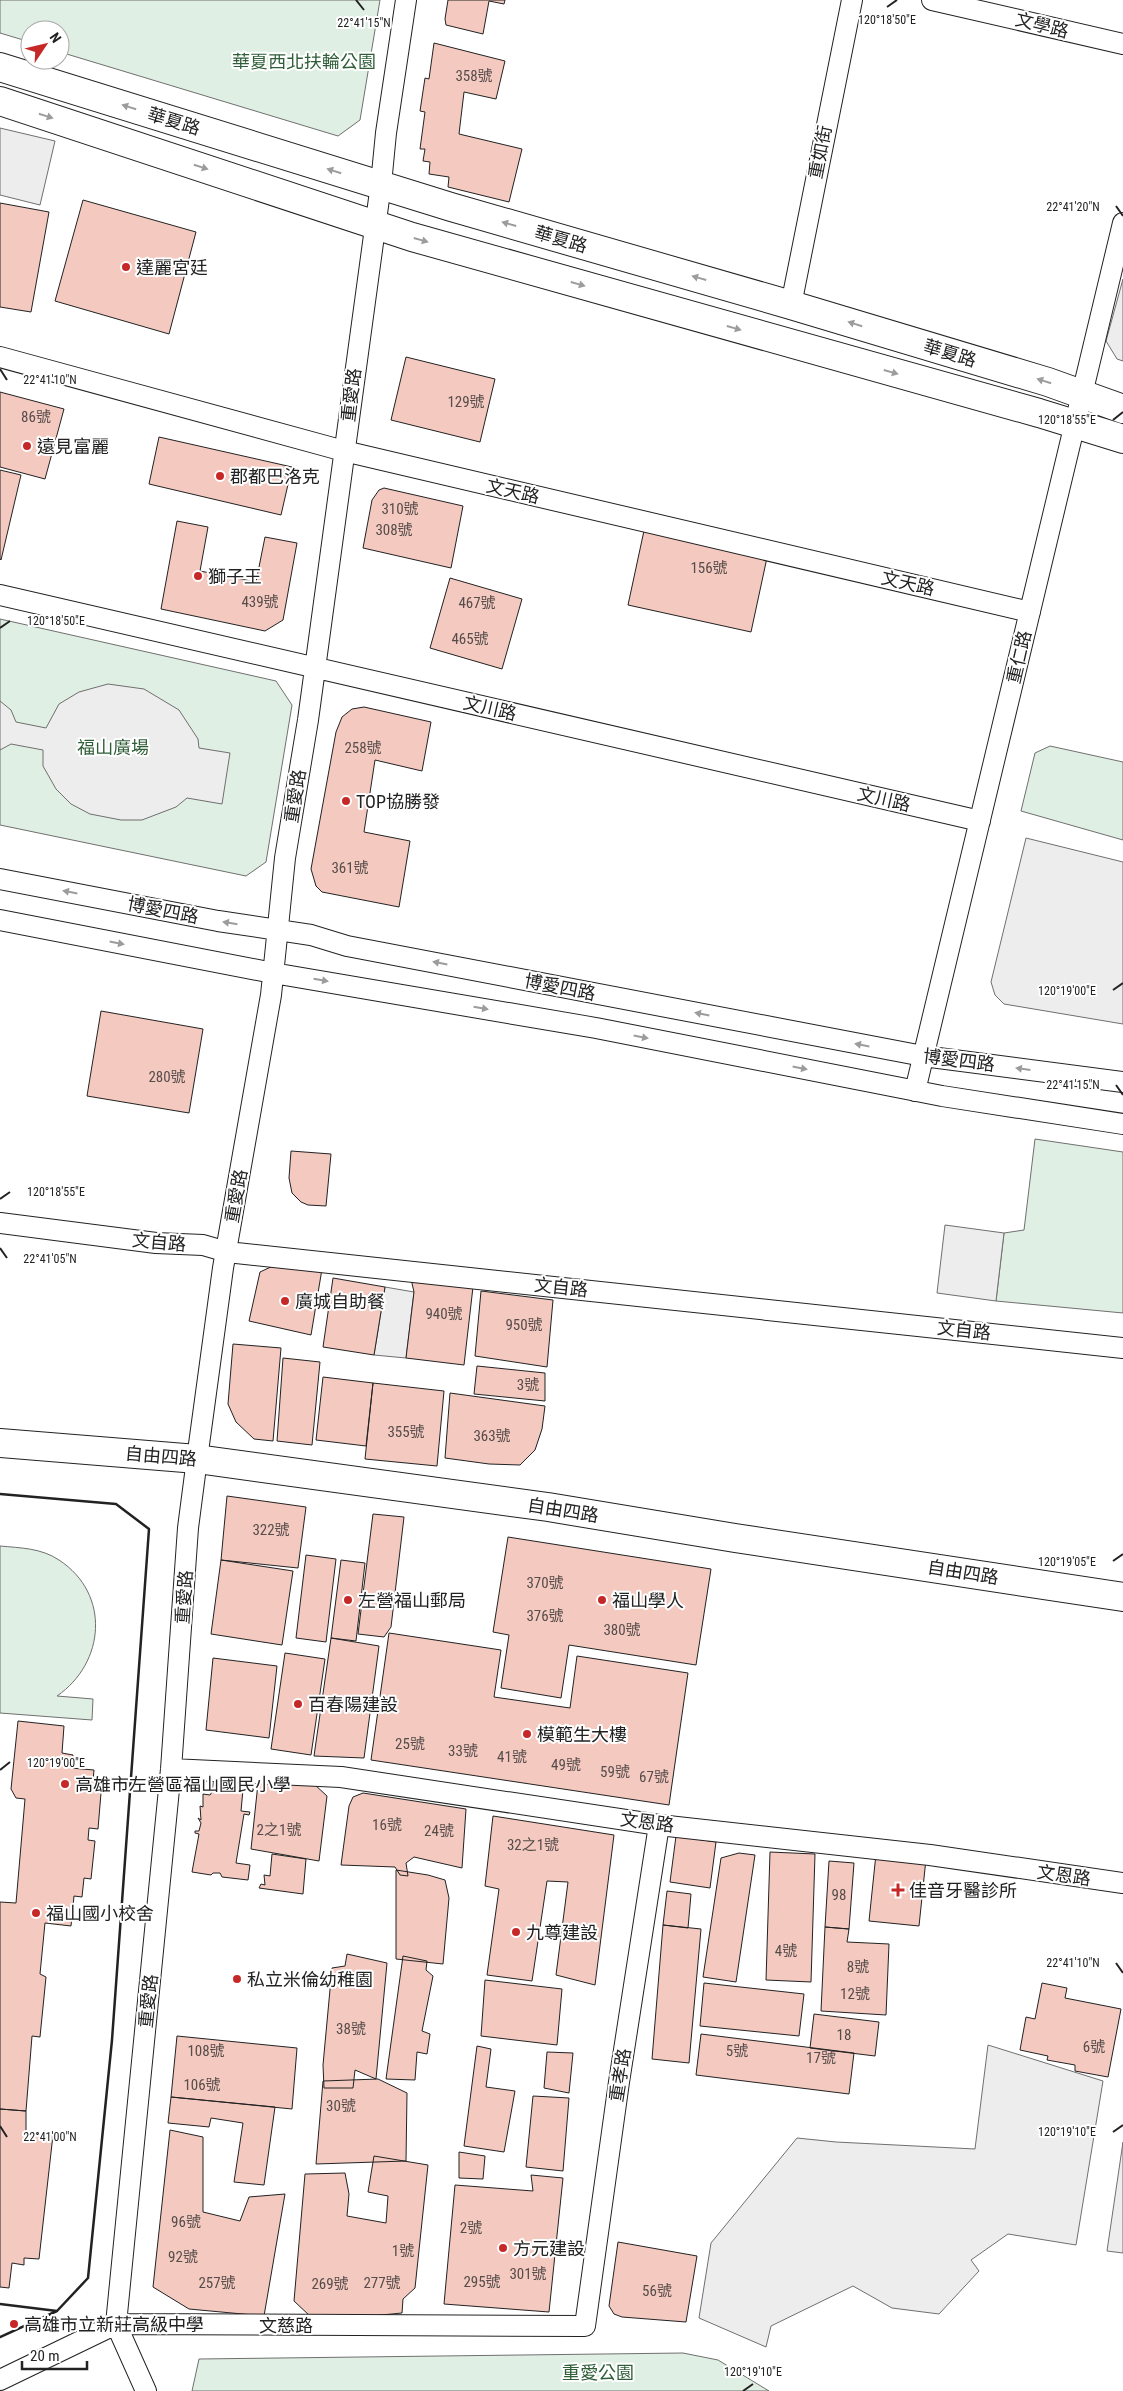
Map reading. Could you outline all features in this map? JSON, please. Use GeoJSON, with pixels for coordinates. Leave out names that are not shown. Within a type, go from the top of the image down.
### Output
{"type":"FeatureCollection","features":[{"type":"Feature","properties":{"kind":"street","name":"重愛路"},"geometry":{"type":"LineString","coordinates":[[146,2391],[116,2324],[171,1769],[188,1537],[197,1459],[227,1252],[273,973],[285,858],[315,668],[381,184],[386,133],[406,0]]}},
{"type":"Feature","properties":{"kind":"street","name":"重如街"},"geometry":{"type":"LineString","coordinates":[[791,305],[852,0]]}},
{"type":"Feature","properties":{"kind":"street","name":"文學路"},"geometry":{"type":"LineString","coordinates":[[932,0],[1123,44]]}},
{"type":"Feature","properties":{"kind":"street","name":"華夏路"},"geometry":{"type":"LineString","coordinates":[[0,67],[451,207],[791,305],[1038,380],[1123,409]]}},
{"type":"Feature","properties":{"kind":"street","name":"華夏路"},"geometry":{"type":"LineString","coordinates":[[0,101],[339,212],[374,226],[1032,411],[1075,426],[1123,439]]}},
{"type":"Feature","properties":{"kind":"street","name":"重仁路"},"geometry":{"type":"LineString","coordinates":[[915,1091],[1123,223]]}},
{"type":"Feature","properties":{"kind":"street","name":"文天路"},"geometry":{"type":"LineString","coordinates":[[0,357],[344,451],[1030,612]]}},
{"type":"Feature","properties":{"kind":"street","name":"文川路"},"geometry":{"type":"LineString","coordinates":[[0,595],[980,821]]}},
{"type":"Feature","properties":{"kind":"street","name":"博愛四路"},"geometry":{"type":"LineString","coordinates":[[0,879],[278,930],[923,1056],[1123,1082]]}},
{"type":"Feature","properties":{"kind":"street","name":"博愛四路"},"geometry":{"type":"LineString","coordinates":[[0,920],[273,973],[596,1028],[915,1091],[1123,1124]]}},
{"type":"Feature","properties":{"kind":"street","name":"文自路"},"geometry":{"type":"LineString","coordinates":[[0,1223],[156,1243],[203,1245],[227,1252],[1123,1348]]}},
{"type":"Feature","properties":{"kind":"street","name":"自由四路"},"geometry":{"type":"LineString","coordinates":[[0,1443],[197,1459],[548,1507],[735,1538],[1123,1597]]}},
{"type":"Feature","properties":{"kind":"street","name":"文恩路"},"geometry":{"type":"LineString","coordinates":[[171,1769],[341,1777],[660,1825],[930,1855],[1123,1883]]}},
{"type":"Feature","properties":{"kind":"street","name":"重孝路"},"geometry":{"type":"LineString","coordinates":[[585,2326],[619,2082],[660,1825]]}},
{"type":"Feature","properties":{"kind":"street","name":"文慈路"},"geometry":{"type":"LineString","coordinates":[[0,2380],[116,2324],[585,2326]]}},
{"type":"Feature","properties":{"kind":"green space","name":"華夏西北扶輪公園"},"geometry":{"type":"Polygon","coordinates":[[[0,0],[380,0],[360,120],[338,136],[70,55],[70,20],[20,20],[20,39],[0,33],[0,0]]]}},
{"type":"Feature","properties":{"kind":"green space","name":"福山廣場"},"geometry":{"type":"Polygon","coordinates":[[[0,619],[276,681],[292,705],[266,862],[246,876],[0,825],[0,619]]]}},
{"type":"Feature","properties":{"kind":"green space"},"geometry":{"type":"Polygon","coordinates":[[[1050,746],[1123,762],[1123,840],[1021,811],[1035,753],[1050,746]]]}},
{"type":"Feature","properties":{"kind":"green space"},"geometry":{"type":"Polygon","coordinates":[[[1035,1139],[1123,1152],[1123,1313],[996,1301],[1004,1233],[1024,1230],[1035,1139]]]}},
{"type":"Feature","properties":{"kind":"green space"},"geometry":{"type":"Polygon","coordinates":[[[0,1546],[31,1549],[52,1556],[76,1574],[87,1591],[94,1609],[95,1628],[92,1647],[85,1666],[73,1682],[57,1696],[93,1699],[92,1720],[0,1713],[0,1546]]]}},
{"type":"Feature","properties":{"kind":"green space","name":"重愛公園"},"geometry":{"type":"Polygon","coordinates":[[[683,2353],[718,2360],[769,2391],[192,2391],[199,2359],[683,2353]]]}},
{"type":"Feature","properties":{"kind":"shaded area"},"geometry":{"type":"Polygon","coordinates":[[[0,128],[55,141],[40,205],[0,195],[0,128]]]}},
{"type":"Feature","properties":{"kind":"shaded area"},"geometry":{"type":"Polygon","coordinates":[[[1123,279],[1123,361],[1117,359],[1106,341],[1123,279]]]}},
{"type":"Feature","properties":{"kind":"shaded area"},"geometry":{"type":"Polygon","coordinates":[[[108,684],[144,689],[179,710],[198,739],[199,748],[230,753],[222,804],[187,798],[176,807],[142,820],[121,820],[90,814],[71,804],[56,789],[43,766],[43,750],[11,744],[0,750],[0,701],[11,710],[16,722],[46,728],[59,704],[79,692],[108,684]]]}},
{"type":"Feature","properties":{"kind":"shaded area"},"geometry":{"type":"Polygon","coordinates":[[[1026,838],[1123,862],[1123,1024],[1004,1004],[995,995],[991,982],[1026,838]]]}},
{"type":"Feature","properties":{"kind":"shaded area"},"geometry":{"type":"Polygon","coordinates":[[[945,1225],[1004,1233],[996,1301],[937,1293],[945,1225]]]}},
{"type":"Feature","properties":{"kind":"shaded area"},"geometry":{"type":"Polygon","coordinates":[[[385,1287],[414,1292],[406,1358],[374,1355],[385,1287]]]}},
{"type":"Feature","properties":{"kind":"shaded area"},"geometry":{"type":"Polygon","coordinates":[[[988,2045],[1103,2081],[1076,2245],[1008,2234],[971,2260],[979,2271],[939,2314],[892,2308],[853,2286],[771,2326],[766,2347],[699,2318],[711,2243],[797,2138],[836,2142],[975,2149],[988,2045]]]}},
{"type":"Feature","properties":{"kind":"shaded area"},"geometry":{"type":"Polygon","coordinates":[[[1123,2142],[1123,2253],[1107,2251],[1123,2142]]]}},
{"type":"Feature","properties":{"kind":"building"},"geometry":{"type":"Polygon","coordinates":[[[448,0],[505,0],[504,4],[489,1],[483,34],[446,25],[448,0]]]}},
{"type":"Feature","properties":{"kind":"building"},"geometry":{"type":"Polygon","coordinates":[[[434,43],[505,61],[496,99],[464,92],[459,134],[522,149],[509,202],[448,187],[449,177],[429,174],[430,162],[423,161],[425,149],[420,149],[425,112],[420,111],[425,78],[429,79],[434,43]]]}},
{"type":"Feature","properties":{"kind":"building","name":"達麗宮廷"},"geometry":{"type":"Polygon","coordinates":[[[83,200],[196,232],[169,334],[55,301],[83,200]]]}},
{"type":"Feature","properties":{"kind":"building"},"geometry":{"type":"Polygon","coordinates":[[[0,203],[49,212],[31,312],[0,307],[0,203]]]}},
{"type":"Feature","properties":{"kind":"building"},"geometry":{"type":"Polygon","coordinates":[[[406,357],[495,379],[480,442],[391,420],[406,357]]]}},
{"type":"Feature","properties":{"kind":"building","name":"遠見富麗"},"geometry":{"type":"Polygon","coordinates":[[[0,392],[64,409],[45,479],[0,467],[0,392]]]}},
{"type":"Feature","properties":{"kind":"building","name":"郡都巴洛克"},"geometry":{"type":"Polygon","coordinates":[[[159,437],[292,467],[281,515],[149,484],[159,437]]]}},
{"type":"Feature","properties":{"kind":"building"},"geometry":{"type":"Polygon","coordinates":[[[0,470],[21,475],[1,560],[0,559],[0,470]]]}},
{"type":"Feature","properties":{"kind":"building"},"geometry":{"type":"Polygon","coordinates":[[[384,488],[463,506],[451,568],[363,548],[372,500],[379,490],[384,488]]]}},
{"type":"Feature","properties":{"kind":"building","name":"獅子王"},"geometry":{"type":"Polygon","coordinates":[[[177,521],[208,527],[200,571],[256,582],[265,537],[297,543],[283,620],[265,631],[161,609],[177,521]]]}},
{"type":"Feature","properties":{"kind":"building"},"geometry":{"type":"Polygon","coordinates":[[[645,526],[768,553],[751,632],[628,605],[645,526]]]}},
{"type":"Feature","properties":{"kind":"building"},"geometry":{"type":"Polygon","coordinates":[[[450,578],[522,599],[502,669],[430,648],[450,578]]]}},
{"type":"Feature","properties":{"kind":"building","name":"TOP協勝發"},"geometry":{"type":"Polygon","coordinates":[[[364,707],[431,722],[422,771],[375,760],[364,832],[410,841],[399,907],[322,892],[316,886],[311,869],[336,732],[342,717],[352,709],[364,707]]]}},
{"type":"Feature","properties":{"kind":"building"},"geometry":{"type":"Polygon","coordinates":[[[101,1011],[203,1029],[189,1113],[87,1096],[101,1011]]]}},
{"type":"Feature","properties":{"kind":"building"},"geometry":{"type":"Polygon","coordinates":[[[291,1151],[331,1154],[326,1206],[308,1205],[301,1202],[292,1193],[289,1178],[291,1151]]]}},
{"type":"Feature","properties":{"kind":"building","name":"廣城自助餐"},"geometry":{"type":"Polygon","coordinates":[[[275,1265],[322,1269],[311,1335],[249,1321],[260,1272],[275,1265]]]}},
{"type":"Feature","properties":{"kind":"building"},"geometry":{"type":"Polygon","coordinates":[[[333,1278],[385,1287],[374,1355],[323,1347],[333,1278]]]}},
{"type":"Feature","properties":{"kind":"building"},"geometry":{"type":"Polygon","coordinates":[[[411,1279],[473,1287],[464,1365],[406,1358],[414,1292],[411,1279]]]}},
{"type":"Feature","properties":{"kind":"building"},"geometry":{"type":"Polygon","coordinates":[[[481,1291],[553,1300],[547,1367],[475,1356],[481,1291]]]}},
{"type":"Feature","properties":{"kind":"building"},"geometry":{"type":"Polygon","coordinates":[[[233,1344],[281,1348],[273,1441],[254,1439],[236,1422],[228,1404],[233,1344]]]}},
{"type":"Feature","properties":{"kind":"building"},"geometry":{"type":"Polygon","coordinates":[[[283,1358],[320,1362],[312,1445],[277,1441],[283,1358]]]}},
{"type":"Feature","properties":{"kind":"building"},"geometry":{"type":"Polygon","coordinates":[[[477,1366],[545,1373],[545,1401],[474,1394],[477,1366]]]}},
{"type":"Feature","properties":{"kind":"building"},"geometry":{"type":"Polygon","coordinates":[[[323,1377],[373,1383],[366,1446],[316,1440],[323,1377]]]}},
{"type":"Feature","properties":{"kind":"building"},"geometry":{"type":"Polygon","coordinates":[[[373,1383],[444,1391],[437,1466],[365,1459],[373,1383]]]}},
{"type":"Feature","properties":{"kind":"building"},"geometry":{"type":"Polygon","coordinates":[[[450,1393],[545,1406],[542,1429],[535,1450],[520,1465],[489,1464],[445,1458],[450,1393]]]}},
{"type":"Feature","properties":{"kind":"building"},"geometry":{"type":"Polygon","coordinates":[[[227,1496],[306,1507],[298,1568],[221,1560],[227,1496]]]}},
{"type":"Feature","properties":{"kind":"building"},"geometry":{"type":"Polygon","coordinates":[[[373,1514],[404,1517],[391,1627],[384,1637],[358,1634],[373,1514]]]}},
{"type":"Feature","properties":{"kind":"building","name":"福山學人"},"geometry":{"type":"Polygon","coordinates":[[[508,1537],[711,1569],[696,1665],[569,1645],[561,1698],[501,1688],[509,1635],[493,1632],[508,1537]]]}},
{"type":"Feature","properties":{"kind":"building"},"geometry":{"type":"Polygon","coordinates":[[[306,1555],[336,1559],[326,1642],[296,1638],[306,1555]]]}},
{"type":"Feature","properties":{"kind":"building"},"geometry":{"type":"Polygon","coordinates":[[[221,1560],[293,1571],[282,1645],[211,1634],[221,1560]]]}},
{"type":"Feature","properties":{"kind":"building","name":"左營福山郵局"},"geometry":{"type":"Polygon","coordinates":[[[341,1560],[365,1563],[356,1641],[331,1638],[341,1560]]]}},
{"type":"Feature","properties":{"kind":"building","name":"模範生大樓"},"geometry":{"type":"Polygon","coordinates":[[[389,1633],[501,1650],[494,1697],[570,1708],[577,1656],[688,1673],[669,1805],[371,1760],[389,1633]]]}},
{"type":"Feature","properties":{"kind":"building"},"geometry":{"type":"Polygon","coordinates":[[[331,1638],[379,1646],[364,1758],[314,1756],[331,1638]]]}},
{"type":"Feature","properties":{"kind":"building","name":"百春陽建設"},"geometry":{"type":"Polygon","coordinates":[[[285,1653],[325,1659],[311,1755],[271,1749],[285,1653]]]}},
{"type":"Feature","properties":{"kind":"building"},"geometry":{"type":"Polygon","coordinates":[[[213,1658],[277,1666],[269,1738],[206,1730],[213,1658]]]}},
{"type":"Feature","properties":{"kind":"building","name":"福山國小校舍"},"geometry":{"type":"Polygon","coordinates":[[[18,1721],[64,1726],[62,1753],[73,1755],[71,1768],[94,1770],[93,1780],[102,1781],[98,1829],[89,1828],[88,1840],[95,1841],[91,1879],[84,1878],[82,1897],[74,1896],[71,1926],[45,1923],[40,1974],[46,1977],[40,2037],[32,2036],[26,2111],[0,2109],[0,1902],[16,1903],[25,1799],[16,1798],[11,1789],[18,1721]]]}},
{"type":"Feature","properties":{"kind":"building"},"geometry":{"type":"Polygon","coordinates":[[[259,1774],[314,1784],[327,1796],[319,1861],[251,1849],[259,1774]]]}},
{"type":"Feature","properties":{"kind":"building"},"geometry":{"type":"Polygon","coordinates":[[[214,1775],[244,1779],[241,1811],[250,1812],[249,1815],[244,1814],[236,1863],[250,1865],[248,1880],[222,1877],[220,1873],[213,1873],[211,1875],[192,1872],[199,1834],[195,1833],[195,1831],[199,1831],[201,1823],[198,1818],[201,1820],[200,1806],[203,1807],[203,1794],[210,1795],[212,1792],[214,1775]]]}},
{"type":"Feature","properties":{"kind":"building"},"geometry":{"type":"Polygon","coordinates":[[[363,1793],[466,1809],[462,1868],[414,1857],[406,1863],[408,1876],[400,1875],[395,1867],[341,1865],[349,1806],[353,1797],[363,1793]]]}},
{"type":"Feature","properties":{"kind":"building","name":"九尊建設"},"geometry":{"type":"Polygon","coordinates":[[[493,1816],[614,1835],[595,1985],[556,1975],[568,1882],[547,1881],[532,1981],[487,1975],[499,1889],[485,1886],[493,1816]]]}},
{"type":"Feature","properties":{"kind":"building"},"geometry":{"type":"Polygon","coordinates":[[[676,1836],[716,1842],[710,1888],[670,1882],[676,1836]]]}},
{"type":"Feature","properties":{"kind":"building"},"geometry":{"type":"Polygon","coordinates":[[[770,1852],[815,1854],[811,1982],[766,1980],[770,1852]]]}},
{"type":"Feature","properties":{"kind":"building"},"geometry":{"type":"Polygon","coordinates":[[[739,1853],[755,1855],[736,1982],[703,1977],[721,1858],[739,1853]]]}},
{"type":"Feature","properties":{"kind":"building"},"geometry":{"type":"Polygon","coordinates":[[[272,1854],[306,1859],[303,1894],[259,1888],[261,1884],[265,1885],[264,1875],[270,1876],[272,1854]]]}},
{"type":"Feature","properties":{"kind":"building","name":"佳音牙醫診所"},"geometry":{"type":"Polygon","coordinates":[[[876,1854],[926,1859],[919,1926],[869,1921],[876,1854]]]}},
{"type":"Feature","properties":{"kind":"building"},"geometry":{"type":"Polygon","coordinates":[[[829,1861],[854,1863],[849,1929],[825,1927],[829,1861]]]}},
{"type":"Feature","properties":{"kind":"building"},"geometry":{"type":"Polygon","coordinates":[[[396,1870],[445,1880],[449,1898],[443,1964],[396,1959],[396,1870]]]}},
{"type":"Feature","properties":{"kind":"building"},"geometry":{"type":"Polygon","coordinates":[[[667,1891],[691,1894],[688,1928],[663,1925],[667,1891]]]}},
{"type":"Feature","properties":{"kind":"building"},"geometry":{"type":"Polygon","coordinates":[[[663,1925],[701,1929],[689,2063],[652,2059],[663,1925]]]}},
{"type":"Feature","properties":{"kind":"building"},"geometry":{"type":"Polygon","coordinates":[[[825,1927],[849,1929],[847,1942],[889,1944],[886,2015],[821,2011],[825,1927]]]}},
{"type":"Feature","properties":{"kind":"building"},"geometry":{"type":"Polygon","coordinates":[[[347,1954],[387,1963],[376,2079],[355,2070],[353,2088],[324,2088],[323,2065],[332,1968],[345,1966],[347,1954]]]}},
{"type":"Feature","properties":{"kind":"building"},"geometry":{"type":"Polygon","coordinates":[[[403,1956],[427,1961],[426,1970],[433,1976],[422,2031],[430,2034],[427,2054],[417,2052],[415,2080],[386,2079],[403,1956]]]}},
{"type":"Feature","properties":{"kind":"building"},"geometry":{"type":"Polygon","coordinates":[[[485,1980],[562,1989],[557,2045],[481,2036],[485,1980]]]}},
{"type":"Feature","properties":{"kind":"building"},"geometry":{"type":"Polygon","coordinates":[[[704,1983],[804,1994],[799,2036],[700,2026],[704,1983]]]}},
{"type":"Feature","properties":{"kind":"building"},"geometry":{"type":"Polygon","coordinates":[[[1042,1983],[1067,1988],[1065,1998],[1121,2009],[1108,2077],[1075,2071],[1075,2065],[1047,2060],[1048,2056],[1020,2050],[1026,2017],[1035,2019],[1042,1983]]]}},
{"type":"Feature","properties":{"kind":"building"},"geometry":{"type":"Polygon","coordinates":[[[814,2014],[879,2022],[875,2056],[810,2048],[814,2014]]]}},
{"type":"Feature","properties":{"kind":"building"},"geometry":{"type":"Polygon","coordinates":[[[701,2034],[854,2053],[849,2094],[696,2075],[701,2034]]]}},
{"type":"Feature","properties":{"kind":"building"},"geometry":{"type":"Polygon","coordinates":[[[177,2036],[297,2048],[292,2109],[171,2097],[177,2036]]]}},
{"type":"Feature","properties":{"kind":"building"},"geometry":{"type":"Polygon","coordinates":[[[477,2046],[491,2049],[486,2087],[515,2091],[504,2152],[464,2146],[477,2046]]]}},
{"type":"Feature","properties":{"kind":"building"},"geometry":{"type":"Polygon","coordinates":[[[547,2052],[573,2053],[569,2093],[544,2088],[547,2052]]]}},
{"type":"Feature","properties":{"kind":"building"},"geometry":{"type":"Polygon","coordinates":[[[378,2079],[407,2093],[406,2161],[316,2164],[323,2081],[378,2079]]]}},
{"type":"Feature","properties":{"kind":"building"},"geometry":{"type":"Polygon","coordinates":[[[533,2096],[569,2098],[563,2171],[526,2167],[533,2096]]]}},
{"type":"Feature","properties":{"kind":"building"},"geometry":{"type":"Polygon","coordinates":[[[171,2097],[275,2107],[264,2185],[234,2182],[243,2123],[211,2118],[209,2127],[168,2123],[171,2097]]]}},
{"type":"Feature","properties":{"kind":"building"},"geometry":{"type":"Polygon","coordinates":[[[0,2109],[26,2111],[26,2132],[53,2135],[39,2259],[24,2258],[24,2265],[12,2263],[9,2288],[0,2287],[0,2109]]]}},
{"type":"Feature","properties":{"kind":"building"},"geometry":{"type":"Polygon","coordinates":[[[170,2130],[203,2137],[203,2212],[240,2221],[249,2197],[285,2194],[264,2316],[189,2309],[153,2287],[170,2130]]]}},
{"type":"Feature","properties":{"kind":"building"},"geometry":{"type":"Polygon","coordinates":[[[459,2152],[485,2156],[483,2179],[459,2178],[459,2152]]]}},
{"type":"Feature","properties":{"kind":"building"},"geometry":{"type":"Polygon","coordinates":[[[374,2156],[428,2165],[415,2288],[403,2299],[402,2313],[371,2316],[311,2317],[294,2301],[305,2174],[345,2173],[349,2194],[347,2216],[386,2223],[388,2196],[368,2192],[374,2156]]]}},
{"type":"Feature","properties":{"kind":"building","name":"方元建設"},"geometry":{"type":"Polygon","coordinates":[[[531,2175],[563,2178],[549,2312],[444,2304],[455,2185],[533,2191],[531,2175]]]}},
{"type":"Feature","properties":{"kind":"building"},"geometry":{"type":"Polygon","coordinates":[[[618,2242],[697,2256],[686,2322],[622,2317],[614,2314],[609,2306],[618,2242]]]}},
{"type":"Feature","properties":{"kind":"wall"},"geometry":{"type":"LineString","coordinates":[[0,1494],[116,1504],[149,1529],[112,2040],[88,2278],[57,2311],[0,2337]]}},
{"type":"Feature","properties":{"kind":"wall"},"geometry":{"type":"LineString","coordinates":[[0,2304],[57,2311]]}},
{"type":"Feature","properties":{"kind":"place","name":"達麗宮廷"},"geometry":{"type":"Point","coordinates":[126,267]}},
{"type":"Feature","properties":{"kind":"place","name":"遠見富麗"},"geometry":{"type":"Point","coordinates":[27,446]}},
{"type":"Feature","properties":{"kind":"place","name":"郡都巴洛克"},"geometry":{"type":"Point","coordinates":[220,476]}},
{"type":"Feature","properties":{"kind":"place","name":"獅子王"},"geometry":{"type":"Point","coordinates":[198,576]}},
{"type":"Feature","properties":{"kind":"place","name":"TOP協勝發"},"geometry":{"type":"Point","coordinates":[346,801]}},
{"type":"Feature","properties":{"kind":"place","name":"廣城自助餐"},"geometry":{"type":"Point","coordinates":[285,1301]}},
{"type":"Feature","properties":{"kind":"place","name":"左營福山郵局"},"geometry":{"type":"Point","coordinates":[348,1600]}},
{"type":"Feature","properties":{"kind":"place","name":"福山學人"},"geometry":{"type":"Point","coordinates":[602,1600]}},
{"type":"Feature","properties":{"kind":"place","name":"百春陽建設"},"geometry":{"type":"Point","coordinates":[298,1704]}},
{"type":"Feature","properties":{"kind":"place","name":"模範生大樓"},"geometry":{"type":"Point","coordinates":[527,1734]}},
{"type":"Feature","properties":{"kind":"place","name":"高雄市左營區福山國民小學"},"geometry":{"type":"Point","coordinates":[65,1784]}},
{"type":"Feature","properties":{"kind":"place","name":"佳音牙醫診所"},"geometry":{"type":"Point","coordinates":[898,1890]}},
{"type":"Feature","properties":{"kind":"place","name":"福山國小校舍"},"geometry":{"type":"Point","coordinates":[36,1913]}},
{"type":"Feature","properties":{"kind":"place","name":"九尊建設"},"geometry":{"type":"Point","coordinates":[516,1932]}},
{"type":"Feature","properties":{"kind":"place","name":"私立米倫幼稚園"},"geometry":{"type":"Point","coordinates":[237,1979]}},
{"type":"Feature","properties":{"kind":"place","name":"方元建設"},"geometry":{"type":"Point","coordinates":[503,2248]}},
{"type":"Feature","properties":{"kind":"place","name":"高雄市立新莊高級中學"},"geometry":{"type":"Point","coordinates":[14,2324]}}]}
